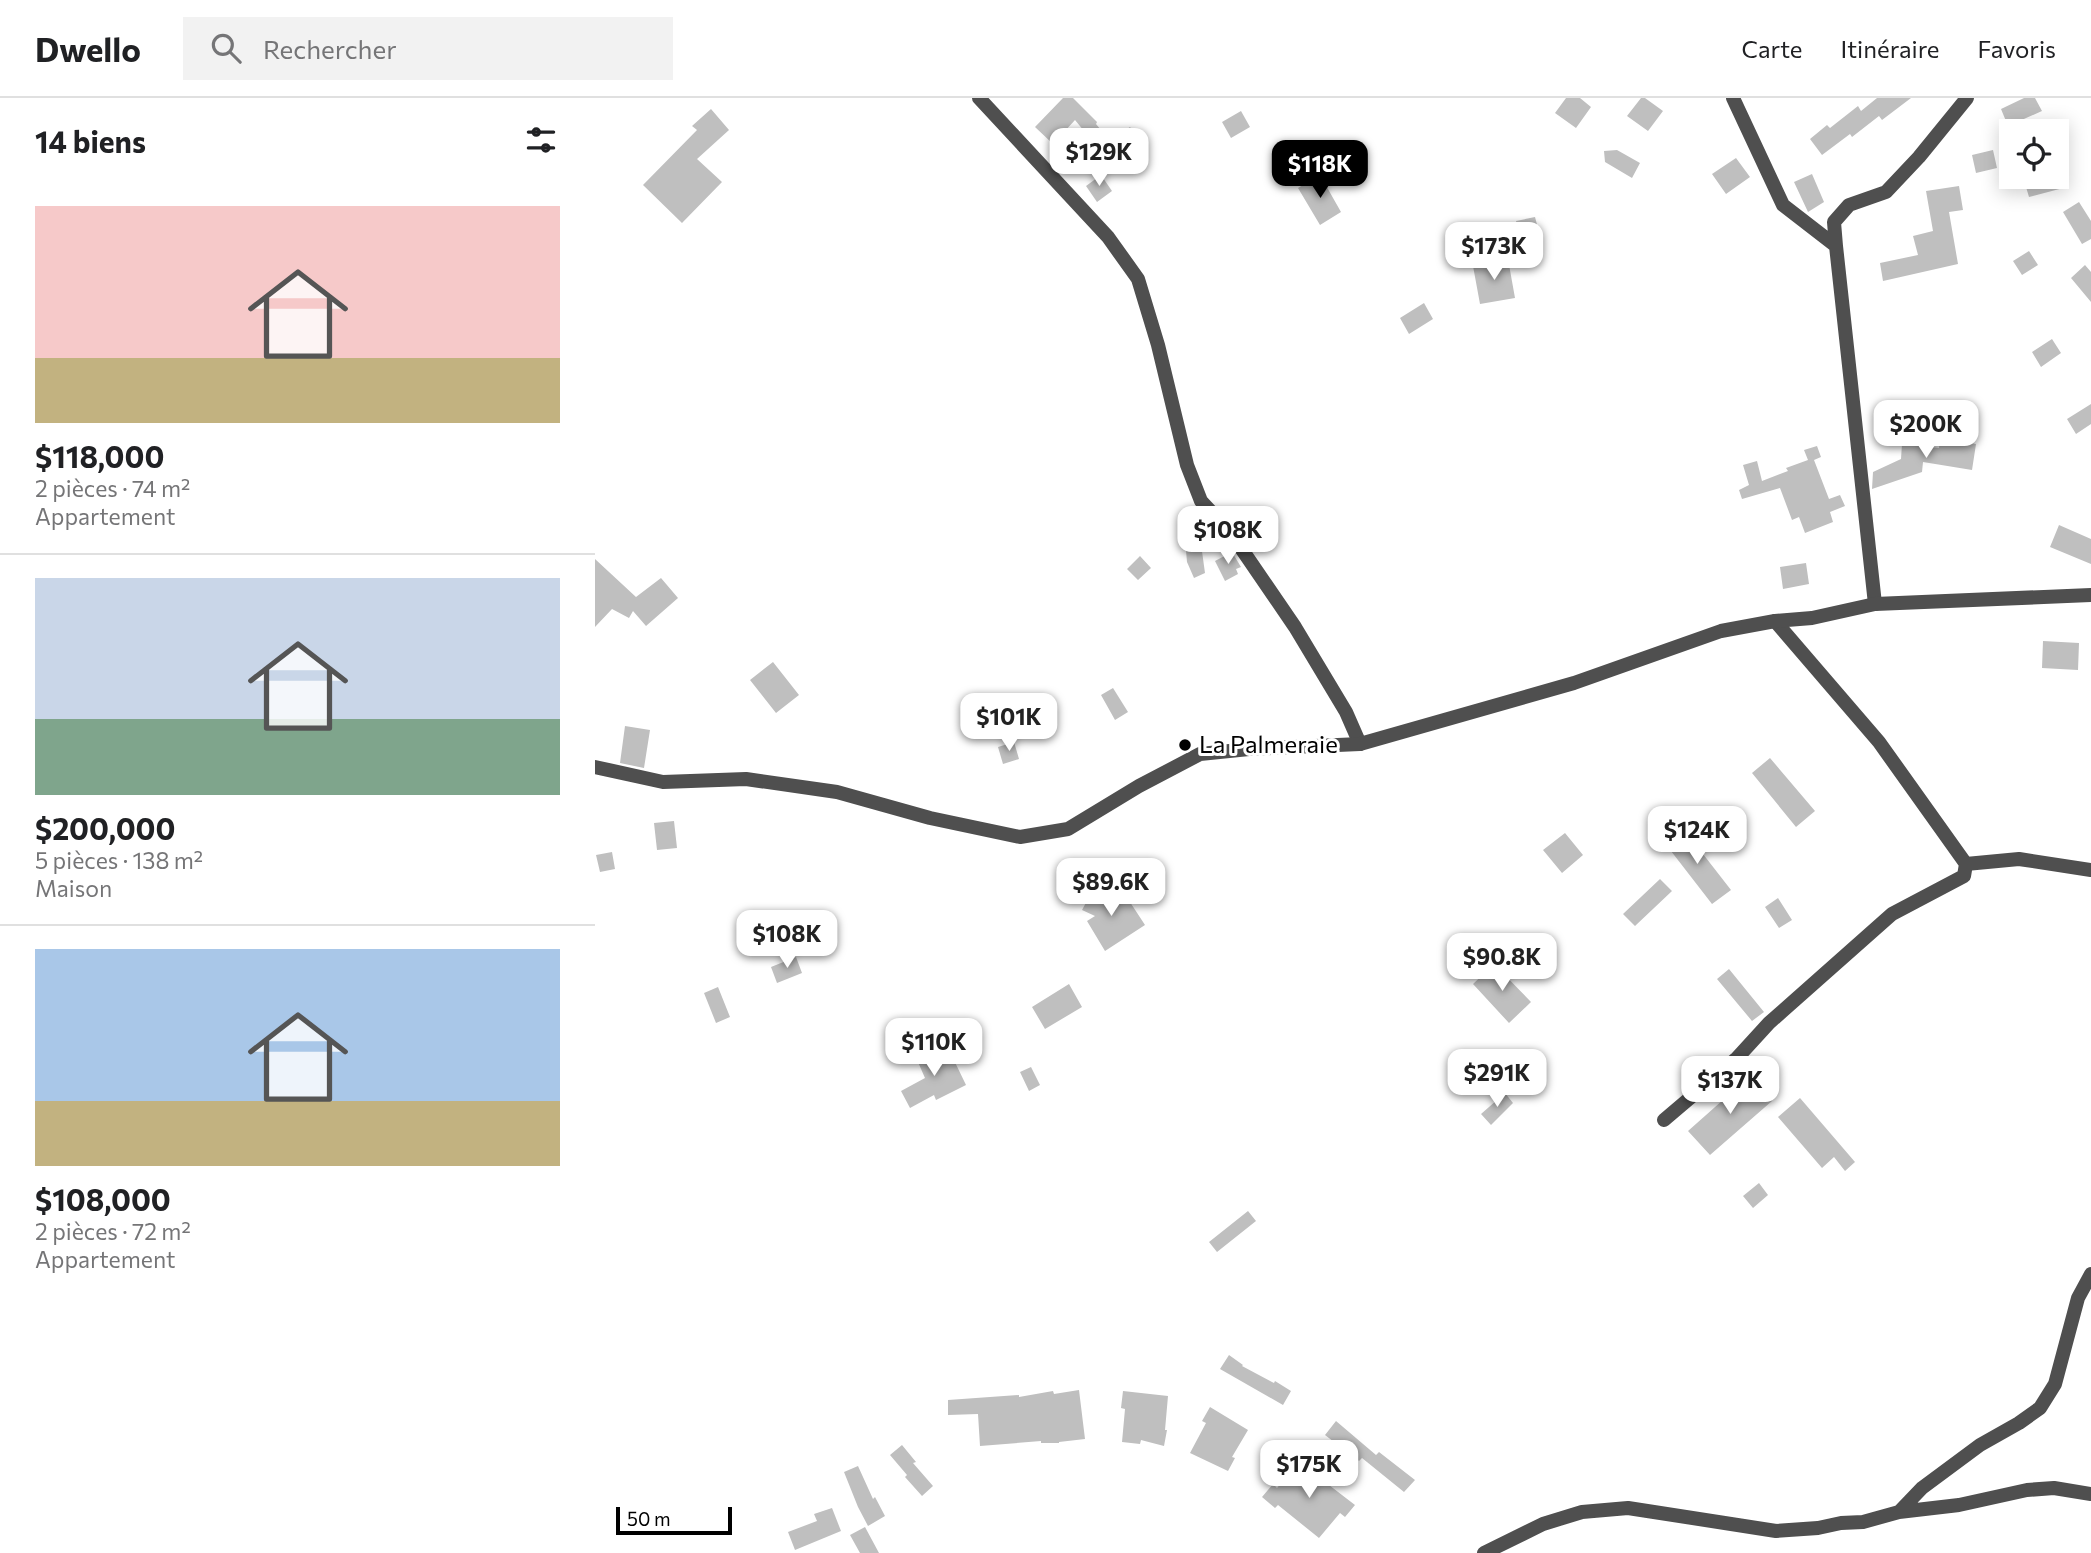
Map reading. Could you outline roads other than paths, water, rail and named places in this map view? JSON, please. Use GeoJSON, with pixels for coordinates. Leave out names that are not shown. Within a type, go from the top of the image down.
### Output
{"type":"FeatureCollection","features":[{"type":"Feature","properties":{"kind":"street"},"geometry":{"type":"LineString","coordinates":[[979,98],[1108,237],[1137,279],[1158,345],[1184,454],[1201,501],[1230,532],[1295,627],[1346,712],[1360,744]]}},
{"type":"Feature","properties":{"kind":"street"},"geometry":{"type":"LineString","coordinates":[[1733,98],[1783,205],[1836,246]]}},
{"type":"Feature","properties":{"kind":"street"},"geometry":{"type":"LineString","coordinates":[[1875,604],[1833,222],[1849,205],[1886,192],[1919,157],[1967,98]]}},
{"type":"Feature","properties":{"kind":"street"},"geometry":{"type":"LineString","coordinates":[[595,767],[663,782],[746,779],[837,792],[930,818],[1020,837],[1068,829],[1139,786],[1200,754],[1360,744],[1574,682],[1721,631],[1775,621],[1812,618],[1875,604],[2091,595]]}},
{"type":"Feature","properties":{"kind":"street"},"geometry":{"type":"LineString","coordinates":[[1664,1120],[1727,1067],[1769,1023],[1892,914],[1964,876],[1966,864],[1879,742],[1775,621]]}},
{"type":"Feature","properties":{"kind":"street"},"geometry":{"type":"LineString","coordinates":[[1966,864],[2019,859],[2091,870]]}},
{"type":"Feature","properties":{"kind":"street"},"geometry":{"type":"LineString","coordinates":[[1899,1512],[1922,1489],[1980,1445],[2040,1408],[2055,1384],[2078,1298],[2091,1274]]}},
{"type":"Feature","properties":{"kind":"street"},"geometry":{"type":"LineString","coordinates":[[1484,1553],[1543,1524],[1582,1512],[1628,1508],[1776,1531],[1863,1522],[1899,1512],[1959,1504],[2027,1490],[2054,1488],[2091,1494]]}},
{"type":"Feature","properties":{"kind":"place","name":"La Palmeraie"},"geometry":{"type":"Point","coordinates":[1185,745]}}]}
